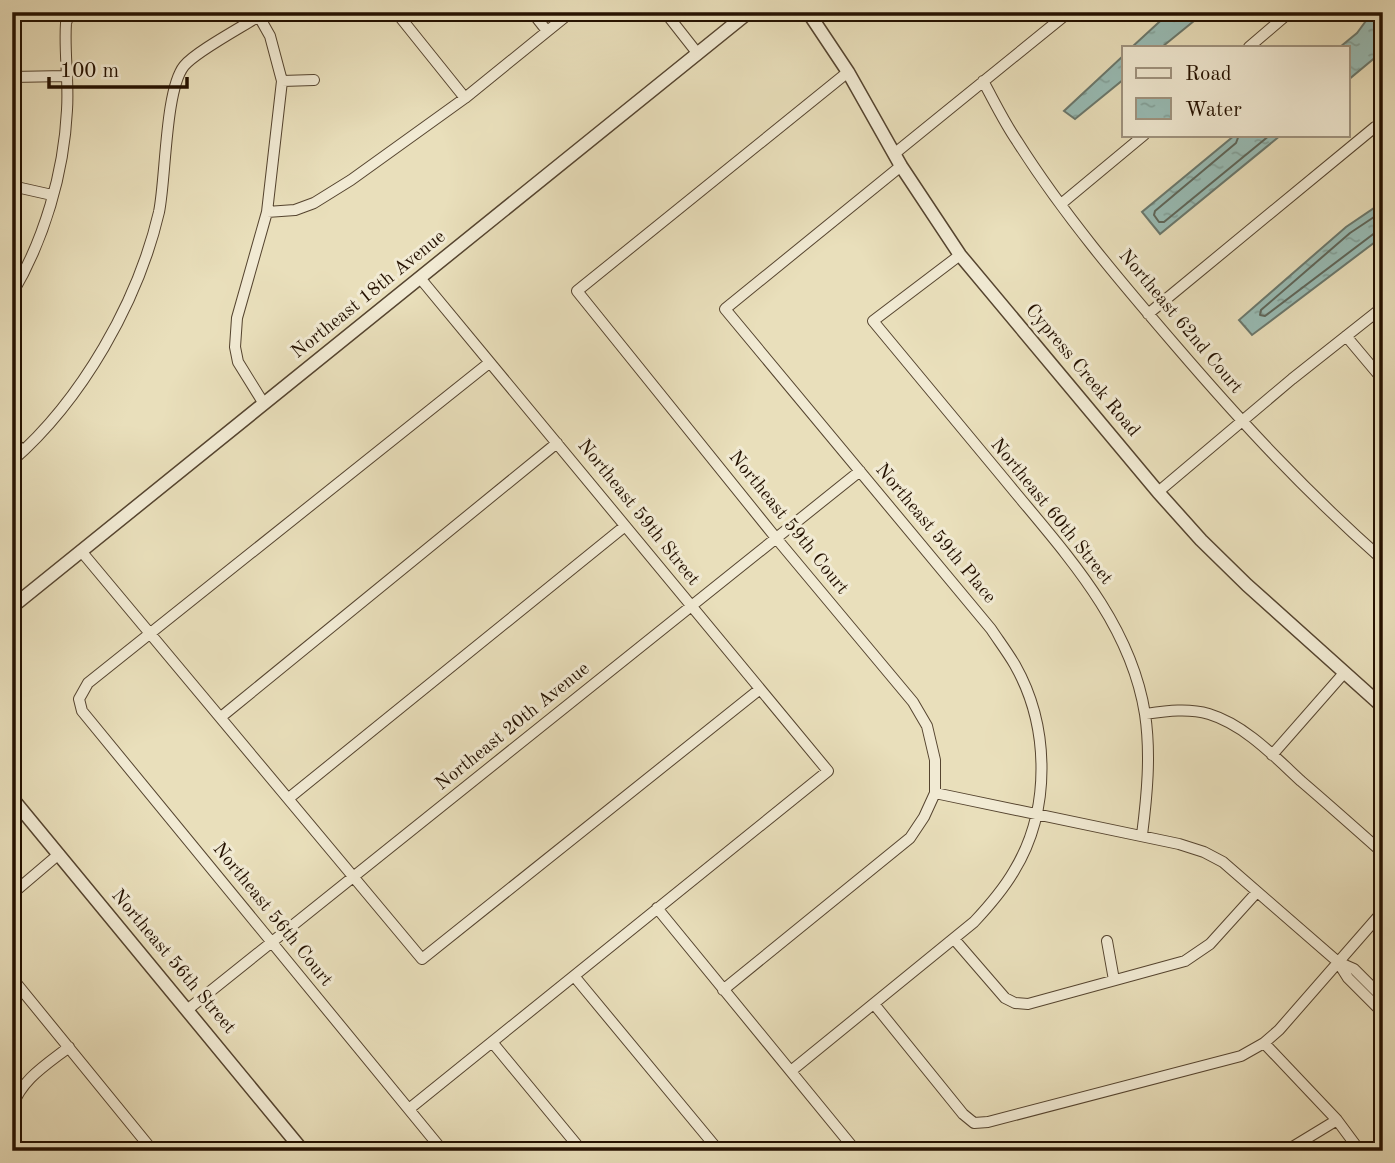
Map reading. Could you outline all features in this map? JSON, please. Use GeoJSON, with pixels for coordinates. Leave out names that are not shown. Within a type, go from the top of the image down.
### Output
{"type":"FeatureCollection","features":[{"type":"Feature","properties":{"kind":"street"},"geometry":{"type":"LineString","coordinates":[[12,295],[41,232],[60,169],[67,108],[65,30],[70,12]]}},
{"type":"Feature","properties":{"kind":"street"},"geometry":{"type":"LineString","coordinates":[[396,12],[465,98]]}},
{"type":"Feature","properties":{"kind":"street"},"geometry":{"type":"LineString","coordinates":[[532,12],[547,31]]}},
{"type":"Feature","properties":{"kind":"street"},"geometry":{"type":"LineString","coordinates":[[268,212],[295,210],[314,203],[351,180],[465,98],[571,12]]}},
{"type":"Feature","properties":{"kind":"street"},"geometry":{"type":"LineString","coordinates":[[665,12],[698,54]]}},
{"type":"Feature","properties":{"kind":"street","name":"Northeast 18th Avenue"},"geometry":{"type":"LineString","coordinates":[[12,607],[750,12]]}},
{"type":"Feature","properties":{"kind":"street","name":"Cypress Creek Road"},"geometry":{"type":"LineString","coordinates":[[808,12],[848,72],[901,166],[960,255],[1158,492],[1247,585],[1383,707]]}},
{"type":"Feature","properties":{"kind":"street"},"geometry":{"type":"LineString","coordinates":[[894,154],[1069,12]]}},
{"type":"Feature","properties":{"kind":"street"},"geometry":{"type":"LineString","coordinates":[[1250,46],[1290,12]]}},
{"type":"Feature","properties":{"kind":"street"},"geometry":{"type":"LineString","coordinates":[[12,461],[78,387],[117,324],[143,265],[159,211],[174,92],[180,72],[190,60],[258,14],[270,36],[282,80],[268,212],[234,333],[238,362],[264,404]]}},
{"type":"Feature","properties":{"kind":"street","name":"Northeast 59th Court"},"geometry":{"type":"LineString","coordinates":[[848,72],[577,291],[776,538],[913,702],[927,726],[930,737],[935,760],[935,793]]}},
{"type":"Feature","properties":{"kind":"street"},"geometry":{"type":"LineString","coordinates":[[12,77],[66,76]]}},
{"type":"Feature","properties":{"kind":"street"},"geometry":{"type":"LineString","coordinates":[[282,80],[314,80]]}},
{"type":"Feature","properties":{"kind":"street","name":"Northeast 62nd Court"},"geometry":{"type":"LineString","coordinates":[[982,81],[1016,141],[1061,204],[1148,314],[1242,423],[1290,473],[1383,560]]}},
{"type":"Feature","properties":{"kind":"street"},"geometry":{"type":"LineString","coordinates":[[1148,314],[1383,123]]}},
{"type":"Feature","properties":{"kind":"street"},"geometry":{"type":"LineString","coordinates":[[1061,204],[1143,136]]}},
{"type":"Feature","properties":{"kind":"street","name":"Northeast 59th Place"},"geometry":{"type":"LineString","coordinates":[[791,1071],[974,922],[996,898],[1015,870],[1037,815],[1042,773],[1041,738],[1032,702],[1016,665],[991,629],[725,309],[901,166]]}},
{"type":"Feature","properties":{"kind":"street"},"geometry":{"type":"LineString","coordinates":[[12,186],[52,195]]}},
{"type":"Feature","properties":{"kind":"street","name":"Northeast 60th Street"},"geometry":{"type":"LineString","coordinates":[[960,255],[873,321],[1069,558],[1097,595],[1114,624],[1128,656],[1145,714],[1147,776],[1142,835]]}},
{"type":"Feature","properties":{"kind":"street","name":"Northeast 59th Street"},"geometry":{"type":"LineString","coordinates":[[420,278],[828,771],[657,908]]}},
{"type":"Feature","properties":{"kind":"street"},"geometry":{"type":"LineString","coordinates":[[1158,492],[1292,379],[1383,307]]}},
{"type":"Feature","properties":{"kind":"street"},"geometry":{"type":"LineString","coordinates":[[1346,336],[1383,380]]}},
{"type":"Feature","properties":{"kind":"street"},"geometry":{"type":"LineString","coordinates":[[150,634],[489,363]]}},
{"type":"Feature","properties":{"kind":"street"},"geometry":{"type":"LineString","coordinates":[[12,440],[23,451]]}},
{"type":"Feature","properties":{"kind":"street"},"geometry":{"type":"LineString","coordinates":[[221,717],[557,443]]}},
{"type":"Feature","properties":{"kind":"street","name":"Northeast 20th Avenue"},"geometry":{"type":"LineString","coordinates":[[187,1010],[860,471]]}},
{"type":"Feature","properties":{"kind":"street"},"geometry":{"type":"LineString","coordinates":[[289,798],[625,526]]}},
{"type":"Feature","properties":{"kind":"street"},"geometry":{"type":"LineString","coordinates":[[81,551],[422,959],[760,689]]}},
{"type":"Feature","properties":{"kind":"street","name":"Northeast 56th Court"},"geometry":{"type":"LineString","coordinates":[[150,634],[88,683],[79,699],[82,711],[443,1151]]}},
{"type":"Feature","properties":{"kind":"street"},"geometry":{"type":"LineString","coordinates":[[1272,755],[1344,673]]}},
{"type":"Feature","properties":{"kind":"street"},"geometry":{"type":"LineString","coordinates":[[1145,714],[1180,710],[1212,715],[1233,725],[1272,755],[1383,853]]}},
{"type":"Feature","properties":{"kind":"street"},"geometry":{"type":"LineString","coordinates":[[723,990],[910,838],[935,793],[1142,835],[1204,852],[1223,862],[1338,962],[1353,969],[1383,998]]}},
{"type":"Feature","properties":{"kind":"street","name":"Northeast 56th Street"},"geometry":{"type":"LineString","coordinates":[[12,798],[303,1151]]}},
{"type":"Feature","properties":{"kind":"street"},"geometry":{"type":"LineString","coordinates":[[12,894],[59,854]]}},
{"type":"Feature","properties":{"kind":"street"},"geometry":{"type":"LineString","coordinates":[[954,939],[1005,998],[1015,1003],[1028,1004],[1185,961],[1210,944],[1257,892]]}},
{"type":"Feature","properties":{"kind":"street"},"geometry":{"type":"LineString","coordinates":[[409,1109],[657,908],[856,1151]]}},
{"type":"Feature","properties":{"kind":"street"},"geometry":{"type":"LineString","coordinates":[[874,1004],[963,1114],[974,1123],[988,1122],[1241,1056],[1264,1043],[1279,1030],[1383,911]]}},
{"type":"Feature","properties":{"kind":"street"},"geometry":{"type":"LineString","coordinates":[[1107,942],[1114,980]]}},
{"type":"Feature","properties":{"kind":"street"},"geometry":{"type":"LineString","coordinates":[[1338,962],[1348,978],[1383,1013]]}},
{"type":"Feature","properties":{"kind":"street"},"geometry":{"type":"LineString","coordinates":[[574,976],[719,1151]]}},
{"type":"Feature","properties":{"kind":"street"},"geometry":{"type":"LineString","coordinates":[[12,978],[153,1151]]}},
{"type":"Feature","properties":{"kind":"street"},"geometry":{"type":"LineString","coordinates":[[492,1042],[582,1151]]}},
{"type":"Feature","properties":{"kind":"street"},"geometry":{"type":"LineString","coordinates":[[1264,1043],[1337,1120],[1360,1151]]}},
{"type":"Feature","properties":{"kind":"street"},"geometry":{"type":"LineString","coordinates":[[12,1107],[17,1093],[27,1080],[69,1047]]}},
{"type":"Feature","properties":{"kind":"street"},"geometry":{"type":"LineString","coordinates":[[1286,1151],[1337,1120]]}},
{"type":"Feature","properties":{"kind":"street"},"geometry":{"type":"LineString","coordinates":[[12,1140],[17,1151]]}},
{"type":"Feature","properties":{"kind":"water"},"geometry":{"type":"Polygon","coordinates":[[[1170,12],[1205,12],[1163,46],[1133,46],[1170,12]]]}},
{"type":"Feature","properties":{"kind":"water"},"geometry":{"type":"Polygon","coordinates":[[[1383,12],[1383,51],[1350,78],[1350,46],[1341,46],[1357,33],[1371,14],[1383,12]]]}},
{"type":"Feature","properties":{"kind":"water"},"geometry":{"type":"Polygon","coordinates":[[[1122,57],[1122,81],[1075,119],[1064,111],[1122,57]]]}},
{"type":"Feature","properties":{"kind":"water"},"geometry":{"type":"Polygon","coordinates":[[[1234,136],[1280,136],[1160,234],[1142,212],[1234,136]]]}},
{"type":"Feature","properties":{"kind":"water"},"geometry":{"type":"Polygon","coordinates":[[[1383,202],[1383,236],[1252,335],[1239,320],[1346,227],[1383,202]]]}}]}
